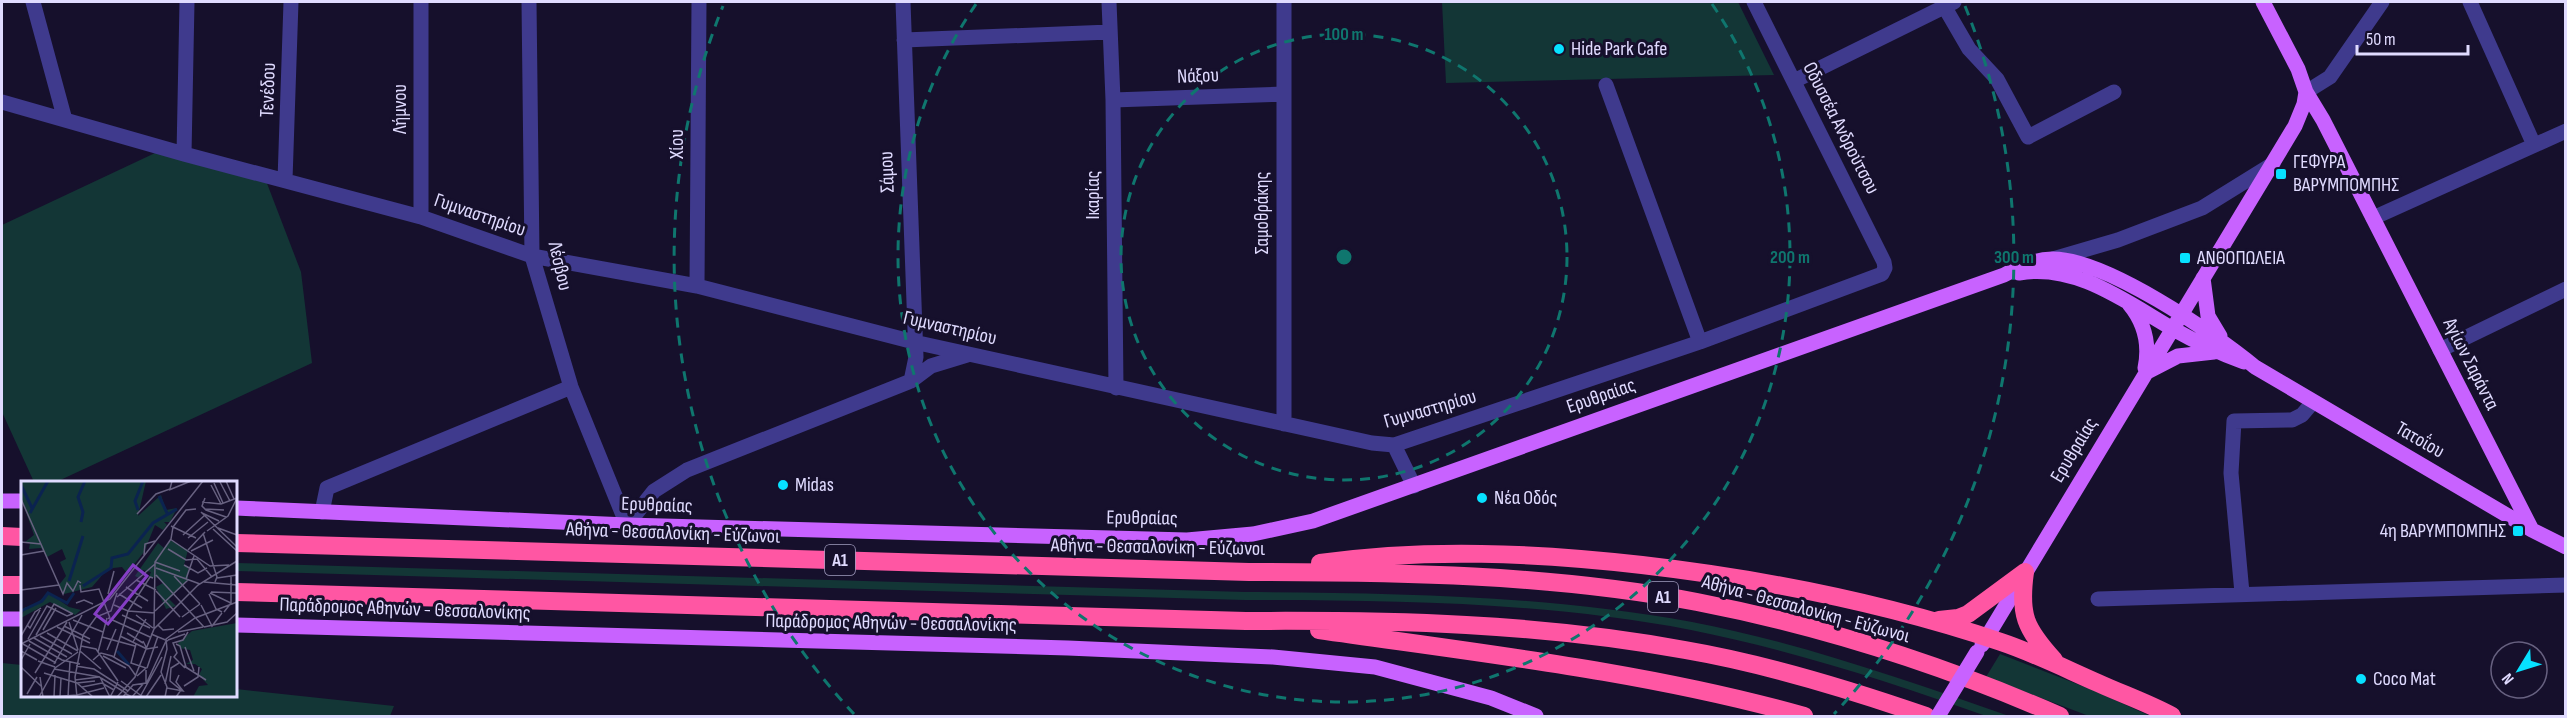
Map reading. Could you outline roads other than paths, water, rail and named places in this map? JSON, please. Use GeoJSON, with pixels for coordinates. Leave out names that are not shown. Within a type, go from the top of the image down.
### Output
{"type":"FeatureCollection","features":[{"type":"Feature","properties":{"kind":"highway"},"geometry":{"type":"LineString","coordinates":[[2,537],[21,537]]}},
{"type":"Feature","properties":{"kind":"highway","name":"Αθήνα - Θεσσαλονίκη - Εύζωνοι"},"geometry":{"type":"LineString","coordinates":[[237,543],[1249,572],[1344,572],[1514,579],[1696,602],[1839,637],[2016,697],[2060,717]]}},
{"type":"Feature","properties":{"kind":"highway"},"geometry":{"type":"LineString","coordinates":[[1249,572],[1355,558],[1466,554],[1562,557],[1725,576],[1798,589],[1932,620],[1948,620],[1968,614],[2025,572]]}},
{"type":"Feature","properties":{"kind":"highway"},"geometry":{"type":"LineString","coordinates":[[2025,572],[2022,607],[2028,626],[2038,642],[2060,666]]}},
{"type":"Feature","properties":{"kind":"highway"},"geometry":{"type":"LineString","coordinates":[[2,585],[21,585]]}},
{"type":"Feature","properties":{"kind":"highway"},"geometry":{"type":"LineString","coordinates":[[237,591],[1246,621],[1433,623],[1509,627],[1686,650],[1753,664],[1825,683],[1926,717]]}},
{"type":"Feature","properties":{"kind":"highway"},"geometry":{"type":"LineString","coordinates":[[1932,620],[1982,645],[2060,666],[2172,717]]}},
{"type":"Feature","properties":{"kind":"highway"},"geometry":{"type":"LineString","coordinates":[[1246,621],[1516,658],[1714,693],[1804,717]]}},
{"type":"Feature","properties":{"kind":"main road"},"geometry":{"type":"LineString","coordinates":[[2263,2],[2298,69],[2306,92]]}},
{"type":"Feature","properties":{"kind":"main road","name":"Ερυθραίας"},"geometry":{"type":"LineString","coordinates":[[1938,717],[2301,115],[2306,92]]}},
{"type":"Feature","properties":{"kind":"main road","name":"Αγίων Σαράντα"},"geometry":{"type":"LineString","coordinates":[[2306,92],[2323,120],[2532,530]]}},
{"type":"Feature","properties":{"kind":"main road","name":"Ερυθραίας"},"geometry":{"type":"LineString","coordinates":[[237,508],[627,525],[1187,540],[1253,534],[1313,521],[1414,486],[2004,275],[2035,261],[2053,259],[2079,263],[2105,273],[2181,314]]}},
{"type":"Feature","properties":{"kind":"main road","name":"Ερυθραίας"},"geometry":{"type":"LineString","coordinates":[[2004,275],[2027,271],[2072,276],[2125,299],[2172,328]]}},
{"type":"Feature","properties":{"kind":"main road"},"geometry":{"type":"LineString","coordinates":[[2144,374],[2178,356],[2219,346],[2208,315],[2203,278]]}},
{"type":"Feature","properties":{"kind":"main road"},"geometry":{"type":"LineString","coordinates":[[2125,299],[2143,326],[2147,350],[2144,374]]}},
{"type":"Feature","properties":{"kind":"main road","name":"Τατοΐου"},"geometry":{"type":"LineString","coordinates":[[2181,314],[2219,346]]}},
{"type":"Feature","properties":{"kind":"main road","name":"Τατοΐου"},"geometry":{"type":"LineString","coordinates":[[2172,328],[2219,346],[2532,530],[2565,547]]}},
{"type":"Feature","properties":{"kind":"main road"},"geometry":{"type":"LineString","coordinates":[[2,501],[21,501]]}},
{"type":"Feature","properties":{"kind":"main road"},"geometry":{"type":"LineString","coordinates":[[2,619],[21,619]]}},
{"type":"Feature","properties":{"kind":"main road","name":"Παράδρομος Αθηνών - Θεσσαλονίκης"},"geometry":{"type":"LineString","coordinates":[[237,625],[1068,648],[1273,657],[1375,667],[1491,698],[1536,717]]}},
{"type":"Feature","properties":{"kind":"street"},"geometry":{"type":"LineString","coordinates":[[33,2],[65,120]]}},
{"type":"Feature","properties":{"kind":"street"},"geometry":{"type":"LineString","coordinates":[[184,154],[187,2]]}},
{"type":"Feature","properties":{"kind":"street","name":"Τενέδου"},"geometry":{"type":"LineString","coordinates":[[285,180],[291,2]]}},
{"type":"Feature","properties":{"kind":"street","name":"Λήμνου"},"geometry":{"type":"LineString","coordinates":[[421,2],[421,217]]}},
{"type":"Feature","properties":{"kind":"street","name":"Λέσβου"},"geometry":{"type":"LineString","coordinates":[[529,2],[532,256],[571,387],[627,525]]}},
{"type":"Feature","properties":{"kind":"street","name":"Χίου"},"geometry":{"type":"LineString","coordinates":[[697,286],[699,2]]}},
{"type":"Feature","properties":{"kind":"street","name":"Σάμου"},"geometry":{"type":"LineString","coordinates":[[903,2],[916,357],[911,381]]}},
{"type":"Feature","properties":{"kind":"street","name":"Ικαρίας"},"geometry":{"type":"LineString","coordinates":[[1109,2],[1113,100],[1116,388]]}},
{"type":"Feature","properties":{"kind":"street","name":"Σαμοθράκης"},"geometry":{"type":"LineString","coordinates":[[1284,2],[1284,424]]}},
{"type":"Feature","properties":{"kind":"street","name":"Οδυσσέα Ανδρούτσου"},"geometry":{"type":"LineString","coordinates":[[1754,2],[1884,261],[1885,268],[1882,274]]}},
{"type":"Feature","properties":{"kind":"street"},"geometry":{"type":"LineString","coordinates":[[2306,92],[2330,77],[2382,2]]}},
{"type":"Feature","properties":{"kind":"street"},"geometry":{"type":"LineString","coordinates":[[2470,2],[2534,145]]}},
{"type":"Feature","properties":{"kind":"street"},"geometry":{"type":"LineString","coordinates":[[1794,81],[1927,8],[1949,4],[1969,49],[1997,79],[2028,137],[2114,92]]}},
{"type":"Feature","properties":{"kind":"street"},"geometry":{"type":"LineString","coordinates":[[904,40],[1110,32]]}},
{"type":"Feature","properties":{"kind":"street"},"geometry":{"type":"LineString","coordinates":[[1606,85],[1700,342]]}},
{"type":"Feature","properties":{"kind":"street","name":"Νάξου"},"geometry":{"type":"LineString","coordinates":[[1113,100],[1284,94]]}},
{"type":"Feature","properties":{"kind":"street","name":"Γυμναστηρίου"},"geometry":{"type":"LineString","coordinates":[[2,102],[184,154],[421,217],[532,256],[697,286],[914,342],[1372,443],[1394,445],[1700,342],[1882,274]]}},
{"type":"Feature","properties":{"kind":"street"},"geometry":{"type":"LineString","coordinates":[[2373,218],[2565,131]]}},
{"type":"Feature","properties":{"kind":"street","name":"Ερυθραίας"},"geometry":{"type":"LineString","coordinates":[[2053,259],[2118,240],[2192,213],[2218,200],[2272,164]]}},
{"type":"Feature","properties":{"kind":"street"},"geometry":{"type":"LineString","coordinates":[[2440,350],[2565,289]]}},
{"type":"Feature","properties":{"kind":"street"},"geometry":{"type":"LineString","coordinates":[[627,525],[654,491],[687,470],[911,381],[931,366],[970,354]]}},
{"type":"Feature","properties":{"kind":"street"},"geometry":{"type":"LineString","coordinates":[[322,512],[327,488],[571,387]]}},
{"type":"Feature","properties":{"kind":"street"},"geometry":{"type":"LineString","coordinates":[[2242,593],[2231,472],[2234,421],[2292,420],[2302,415],[2313,402]]}},
{"type":"Feature","properties":{"kind":"street"},"geometry":{"type":"LineString","coordinates":[[1394,445],[1414,486]]}},
{"type":"Feature","properties":{"kind":"street"},"geometry":{"type":"LineString","coordinates":[[2098,599],[2565,585]]}},
{"type":"Feature","properties":{"kind":"place","name":"Hide Park Cafe"},"geometry":{"type":"Point","coordinates":[1559,49]}},
{"type":"Feature","properties":{"kind":"place","name":"ΓΕΦΥΡΑ ΒΑΡΥΜΠΟΜΠΗΣ"},"geometry":{"type":"Point","coordinates":[2281,174]}},
{"type":"Feature","properties":{"kind":"place","name":"ΑΝΘΟΠΩΛΕΙΑ"},"geometry":{"type":"Point","coordinates":[2185,258]}},
{"type":"Feature","properties":{"kind":"place","name":"Midas"},"geometry":{"type":"Point","coordinates":[783,485]}},
{"type":"Feature","properties":{"kind":"place","name":"Νέα Οδός"},"geometry":{"type":"Point","coordinates":[1482,498]}},
{"type":"Feature","properties":{"kind":"place","name":"4η ΒΑΡΥΜΠΟΜΠΗΣ"},"geometry":{"type":"Point","coordinates":[2518,531]}},
{"type":"Feature","properties":{"kind":"place","name":"Coco Mat"},"geometry":{"type":"Point","coordinates":[2361,679]}}]}
